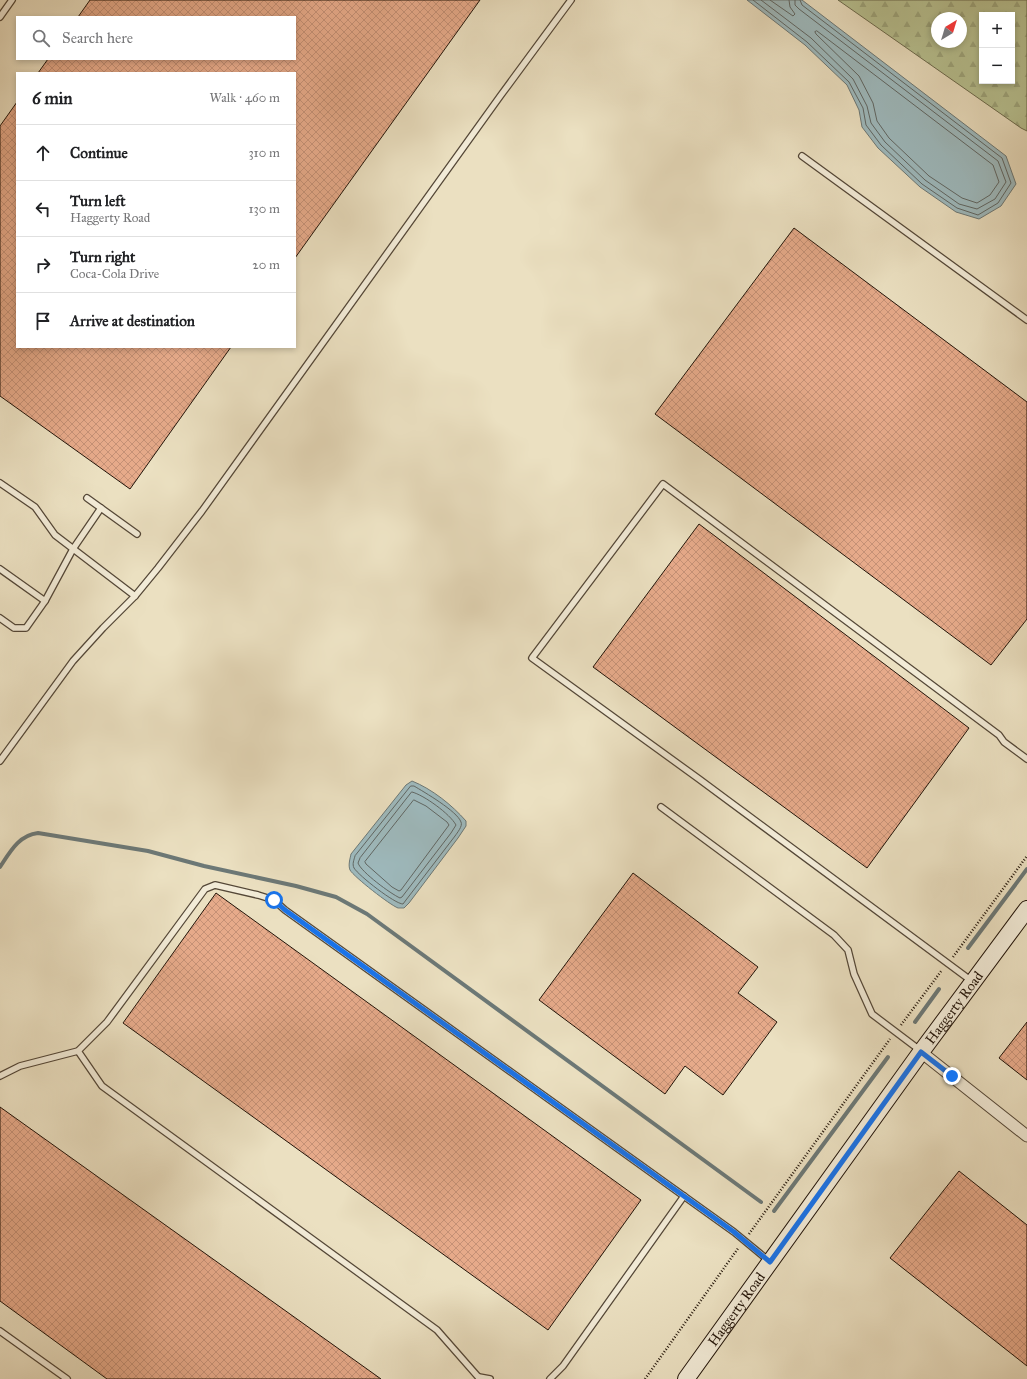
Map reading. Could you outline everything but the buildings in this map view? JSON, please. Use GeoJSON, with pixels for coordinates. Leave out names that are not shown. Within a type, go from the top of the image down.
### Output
{"type":"FeatureCollection","features":[{"type":"Feature","properties":{"kind":"main road","name":"Haggerty Road"},"geometry":{"type":"LineString","coordinates":[[686,1379],[921,1052],[1027,909]]}},
{"type":"Feature","properties":{"kind":"street"},"geometry":{"type":"LineString","coordinates":[[921,1052],[1027,1136]]}},
{"type":"Feature","properties":{"kind":"lane"},"geometry":{"type":"LineString","coordinates":[[0,17],[12,0]]}},
{"type":"Feature","properties":{"kind":"lane"},"geometry":{"type":"LineString","coordinates":[[0,761],[73,661],[135,596],[202,511],[571,0]]}},
{"type":"Feature","properties":{"kind":"lane"},"geometry":{"type":"LineString","coordinates":[[802,156],[1027,320]]}},
{"type":"Feature","properties":{"kind":"lane"},"geometry":{"type":"LineString","coordinates":[[0,483],[35,507],[55,535],[135,596]]}},
{"type":"Feature","properties":{"kind":"lane"},"geometry":{"type":"LineString","coordinates":[[973,982],[699,779],[532,658],[663,484],[999,735],[1004,742],[1027,759]]}},
{"type":"Feature","properties":{"kind":"lane"},"geometry":{"type":"LineString","coordinates":[[87,498],[137,534]]}},
{"type":"Feature","properties":{"kind":"lane"},"geometry":{"type":"LineString","coordinates":[[0,618],[14,628],[26,628],[45,601],[73,549],[101,508]]}},
{"type":"Feature","properties":{"kind":"lane"},"geometry":{"type":"LineString","coordinates":[[0,569],[45,601]]}},
{"type":"Feature","properties":{"kind":"lane"},"geometry":{"type":"LineString","coordinates":[[661,807],[834,935],[848,950],[854,974],[872,1014],[921,1052]]}},
{"type":"Feature","properties":{"kind":"lane"},"geometry":{"type":"LineString","coordinates":[[0,1076],[20,1066],[78,1051],[107,1022],[205,889],[215,885],[258,895],[274,900],[285,910],[684,1196],[744,1240],[770,1262]]}},
{"type":"Feature","properties":{"kind":"lane"},"geometry":{"type":"LineString","coordinates":[[78,1051],[102,1086],[437,1330],[479,1378],[490,1379]]}},
{"type":"Feature","properties":{"kind":"lane"},"geometry":{"type":"LineString","coordinates":[[550,1379],[563,1366],[684,1196]]}},
{"type":"Feature","properties":{"kind":"lane"},"geometry":{"type":"LineString","coordinates":[[0,1331],[67,1379]]}},
{"type":"Feature","properties":{"kind":"path"},"geometry":{"type":"LineString","coordinates":[[900,1026],[948,964],[1027,856]]}},
{"type":"Feature","properties":{"kind":"path"},"geometry":{"type":"LineString","coordinates":[[645,1379],[889,1041]]}},
{"type":"Feature","properties":{"kind":"green space"},"geometry":{"type":"Polygon","coordinates":[[[838,0],[1027,0],[1027,131],[1021,128],[838,0]]]}},
{"type":"Feature","properties":{"kind":"water"},"geometry":{"type":"Polygon","coordinates":[[[747,0],[802,0],[1006,156],[1016,184],[1001,206],[979,219],[956,212],[920,187],[878,148],[862,127],[859,110],[847,85],[805,45],[747,0]]]}},
{"type":"Feature","properties":{"kind":"water"},"geometry":{"type":"Polygon","coordinates":[[[412,781],[427,788],[448,803],[466,821],[466,826],[409,903],[404,908],[398,908],[380,897],[353,874],[350,870],[349,862],[351,854],[406,785],[412,781]]]}},
{"type":"Feature","properties":{"kind":"waterway"},"geometry":{"type":"LineString","coordinates":[[0,867],[11,850],[20,841],[31,834],[38,833],[148,851],[204,866],[296,886],[336,897],[367,914],[761,1202]]}},
{"type":"Feature","properties":{"kind":"waterway"},"geometry":{"type":"LineString","coordinates":[[968,948],[1027,869]]}},
{"type":"Feature","properties":{"kind":"waterway"},"geometry":{"type":"LineString","coordinates":[[915,1022],[939,989]]}},
{"type":"Feature","properties":{"kind":"waterway"},"geometry":{"type":"LineString","coordinates":[[774,1211],[888,1057]]}},
{"type":"Feature","properties":{"kind":"route"},"geometry":{"type":"LineString","coordinates":[[274,900],[285,910],[734,1232],[770,1262],[921,1052],[952,1076]]}}]}
